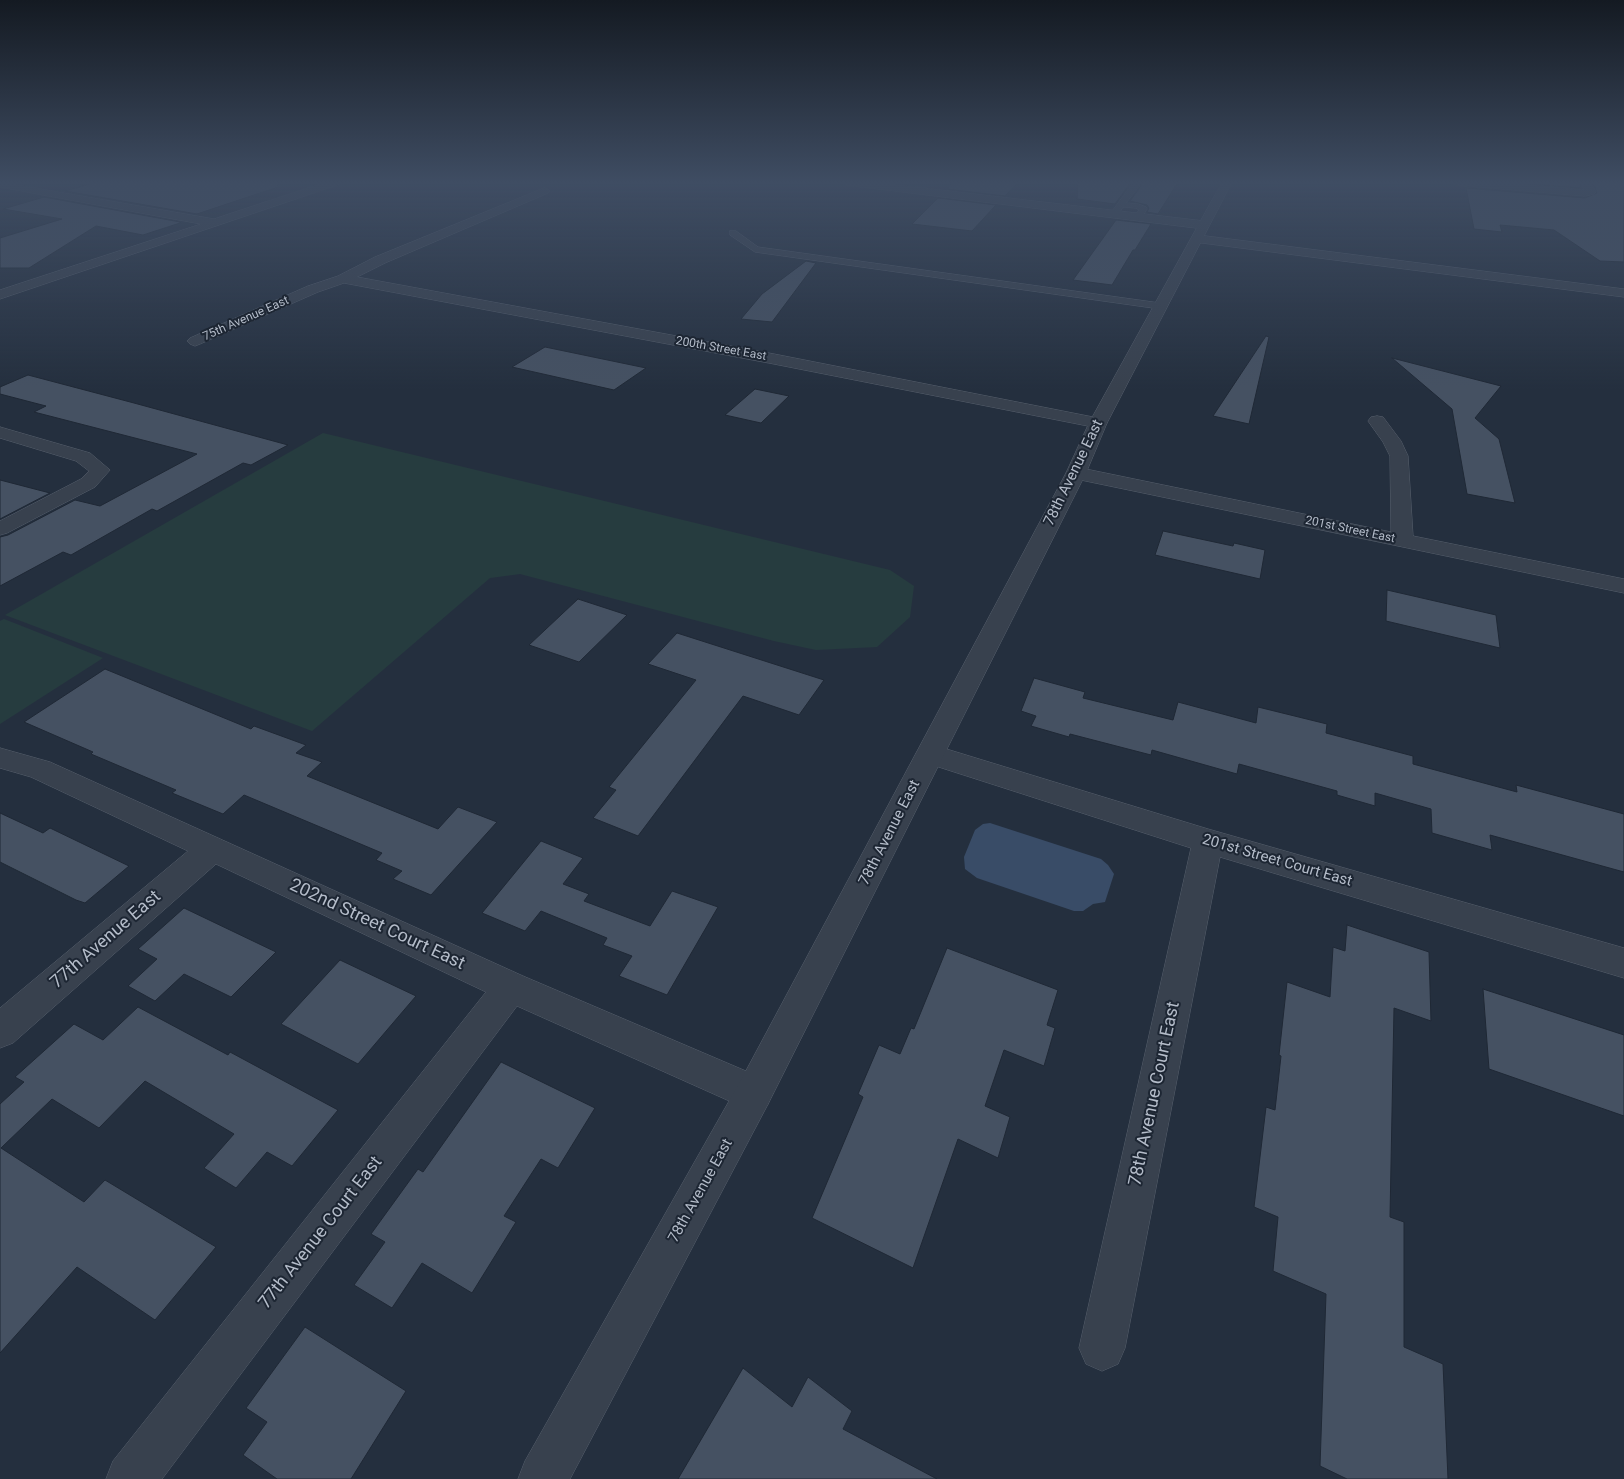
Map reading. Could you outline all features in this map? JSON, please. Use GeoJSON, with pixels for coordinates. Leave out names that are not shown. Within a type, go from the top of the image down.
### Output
{"type":"FeatureCollection","features":[{"type":"Feature","properties":{"kind":"street"},"geometry":{"type":"LineString","coordinates":[[0,295],[130,251]]}},
{"type":"Feature","properties":{"kind":"street","name":"75th Avenue East"},"geometry":{"type":"LineString","coordinates":[[195,341],[313,289],[343,279],[401,251]]}},
{"type":"Feature","properties":{"kind":"street","name":"78th Avenue East"},"geometry":{"type":"LineString","coordinates":[[543,1479],[754,1093],[1076,473],[1098,422],[1190,251]]}},
{"type":"Feature","properties":{"kind":"street"},"geometry":{"type":"LineString","coordinates":[[1331,251],[1624,294]]}},
{"type":"Feature","properties":{"kind":"street","name":"200th Street East"},"geometry":{"type":"LineString","coordinates":[[343,279],[774,359],[1098,422]]}},
{"type":"Feature","properties":{"kind":"street"},"geometry":{"type":"LineString","coordinates":[[1377,421],[1392,440],[1399,456],[1402,541]]}},
{"type":"Feature","properties":{"kind":"street"},"geometry":{"type":"LineString","coordinates":[[0,432],[83,457],[100,470],[82,486],[0,530]]}},
{"type":"Feature","properties":{"kind":"street","name":"201st Street East"},"geometry":{"type":"LineString","coordinates":[[1076,473],[1624,586]]}},
{"type":"Feature","properties":{"kind":"street","name":"201st Street Court East"},"geometry":{"type":"LineString","coordinates":[[930,754],[1208,841],[1624,963]]}},
{"type":"Feature","properties":{"kind":"street","name":"202nd Street Court East"},"geometry":{"type":"LineString","coordinates":[[0,758],[40,769],[511,986],[754,1093]]}},
{"type":"Feature","properties":{"kind":"street","name":"78th Avenue Court East"},"geometry":{"type":"LineString","coordinates":[[1102,1348],[1208,841]]}},
{"type":"Feature","properties":{"kind":"street","name":"77th Avenue East"},"geometry":{"type":"LineString","coordinates":[[0,1031],[212,849]]}},
{"type":"Feature","properties":{"kind":"street","name":"77th Avenue Court East"},"geometry":{"type":"LineString","coordinates":[[131,1479],[511,986]]}},
{"type":"Feature","properties":{"kind":"lane"},"geometry":{"type":"LineString","coordinates":[[765,251],[1160,306]]}},
{"type":"Feature","properties":{"kind":"green space"},"geometry":{"type":"Polygon","coordinates":[[[323,433],[890,570],[914,586],[910,617],[877,647],[816,650],[774,641],[520,574],[490,578],[312,731],[5,615],[323,433]]]}},
{"type":"Feature","properties":{"kind":"green space"},"geometry":{"type":"Polygon","coordinates":[[[4,619],[103,658],[0,724],[0,621],[4,619]]]}},
{"type":"Feature","properties":{"kind":"water"},"geometry":{"type":"Polygon","coordinates":[[[990,823],[1101,859],[1114,874],[1105,902],[1093,904],[1083,911],[1074,911],[977,878],[965,869],[964,857],[975,830],[983,824],[990,823]]]}},
{"type":"Feature","properties":{"kind":"building"},"geometry":{"type":"Polygon","coordinates":[[[0,251],[56,251],[29,268],[0,268],[0,251]]]}},
{"type":"Feature","properties":{"kind":"building"},"geometry":{"type":"Polygon","coordinates":[[[1094,251],[1132,251],[1112,285],[1073,280],[1094,251]]]}},
{"type":"Feature","properties":{"kind":"building"},"geometry":{"type":"Polygon","coordinates":[[[1585,251],[1624,251],[1624,262],[1600,261],[1585,251]]]}},
{"type":"Feature","properties":{"kind":"building"},"geometry":{"type":"Polygon","coordinates":[[[806,261],[816,263],[772,322],[741,319],[762,294],[806,261]]]}},
{"type":"Feature","properties":{"kind":"building"},"geometry":{"type":"Polygon","coordinates":[[[1266,336],[1269,337],[1249,424],[1213,416],[1266,336]]]}},
{"type":"Feature","properties":{"kind":"building"},"geometry":{"type":"Polygon","coordinates":[[[545,347],[646,368],[614,390],[512,367],[545,347]]]}},
{"type":"Feature","properties":{"kind":"building"},"geometry":{"type":"Polygon","coordinates":[[[1392,358],[1501,386],[1475,418],[1499,439],[1515,503],[1467,494],[1452,409],[1392,358]]]}},
{"type":"Feature","properties":{"kind":"building"},"geometry":{"type":"Polygon","coordinates":[[[28,375],[288,445],[251,465],[243,463],[157,511],[152,509],[71,555],[63,552],[0,586],[0,537],[8,535],[75,500],[100,506],[197,454],[34,412],[46,406],[0,394],[0,387],[28,375]]]}},
{"type":"Feature","properties":{"kind":"building"},"geometry":{"type":"Polygon","coordinates":[[[755,389],[789,396],[761,423],[725,415],[755,389]]]}},
{"type":"Feature","properties":{"kind":"building"},"geometry":{"type":"Polygon","coordinates":[[[0,480],[50,493],[0,519],[0,480]]]}},
{"type":"Feature","properties":{"kind":"building"},"geometry":{"type":"Polygon","coordinates":[[[1163,531],[1233,546],[1234,543],[1265,550],[1260,579],[1155,555],[1163,531]]]}},
{"type":"Feature","properties":{"kind":"building"},"geometry":{"type":"Polygon","coordinates":[[[1387,590],[1496,615],[1500,648],[1386,621],[1387,590]]]}},
{"type":"Feature","properties":{"kind":"building"},"geometry":{"type":"Polygon","coordinates":[[[578,599],[627,615],[579,662],[529,645],[578,599]]]}},
{"type":"Feature","properties":{"kind":"building"},"geometry":{"type":"Polygon","coordinates":[[[677,633],[824,680],[799,715],[743,696],[638,836],[593,818],[616,790],[609,787],[696,680],[648,664],[677,633]]]}},
{"type":"Feature","properties":{"kind":"building"},"geometry":{"type":"Polygon","coordinates":[[[105,669],[251,729],[254,726],[306,745],[296,753],[322,762],[307,776],[438,829],[458,807],[497,822],[431,895],[393,879],[402,871],[376,860],[382,853],[244,795],[223,814],[172,793],[176,790],[91,754],[93,752],[24,722],[105,669]]]}},
{"type":"Feature","properties":{"kind":"building"},"geometry":{"type":"Polygon","coordinates":[[[1034,678],[1085,692],[1083,698],[1173,720],[1178,702],[1256,723],[1258,707],[1327,724],[1326,733],[1413,756],[1413,764],[1517,792],[1516,785],[1624,814],[1624,872],[1490,835],[1492,850],[1432,833],[1431,809],[1375,793],[1375,806],[1337,795],[1337,791],[1239,764],[1237,774],[1152,750],[1151,755],[1070,734],[1069,737],[1031,726],[1036,716],[1021,711],[1034,678]]]}},
{"type":"Feature","properties":{"kind":"building"},"geometry":{"type":"Polygon","coordinates":[[[0,813],[43,833],[50,828],[129,866],[85,903],[76,900],[0,862],[0,813]]]}},
{"type":"Feature","properties":{"kind":"building"},"geometry":{"type":"Polygon","coordinates":[[[541,841],[583,858],[563,884],[589,894],[584,901],[650,926],[672,891],[718,907],[667,995],[619,976],[632,956],[603,945],[607,938],[541,911],[525,931],[482,913],[541,841]]]}},
{"type":"Feature","properties":{"kind":"building"},"geometry":{"type":"Polygon","coordinates":[[[184,908],[276,952],[231,997],[184,974],[155,1001],[128,986],[157,959],[138,949],[184,908]]]}},
{"type":"Feature","properties":{"kind":"building"},"geometry":{"type":"Polygon","coordinates":[[[1347,925],[1429,952],[1431,1021],[1394,1008],[1390,1217],[1404,1222],[1404,1347],[1443,1364],[1448,1479],[1347,1479],[1320,1466],[1326,1294],[1273,1271],[1278,1217],[1254,1207],[1266,1107],[1275,1110],[1287,982],[1330,997],[1333,947],[1345,951],[1347,925]]]}},
{"type":"Feature","properties":{"kind":"building"},"geometry":{"type":"Polygon","coordinates":[[[947,948],[1058,990],[1047,1025],[1055,1028],[1044,1066],[1004,1050],[985,1106],[1010,1117],[998,1158],[958,1139],[913,1268],[812,1218],[863,1097],[858,1094],[879,1045],[900,1054],[911,1028],[914,1029],[947,948]]]}},
{"type":"Feature","properties":{"kind":"building"},"geometry":{"type":"Polygon","coordinates":[[[340,960],[416,996],[358,1064],[281,1024],[340,960]]]}},
{"type":"Feature","properties":{"kind":"building"},"geometry":{"type":"Polygon","coordinates":[[[1483,989],[1624,1035],[1624,1116],[1489,1069],[1483,989]]]}},
{"type":"Feature","properties":{"kind":"building"},"geometry":{"type":"Polygon","coordinates":[[[138,1007],[228,1055],[230,1052],[338,1110],[292,1166],[267,1152],[236,1188],[204,1168],[234,1134],[145,1081],[99,1128],[52,1099],[1,1148],[84,1202],[105,1180],[216,1247],[155,1320],[77,1267],[0,1353],[0,1104],[24,1082],[15,1077],[74,1024],[103,1040],[138,1007]]]}},
{"type":"Feature","properties":{"kind":"building"},"geometry":{"type":"Polygon","coordinates":[[[501,1062],[595,1108],[558,1168],[541,1159],[504,1216],[516,1222],[472,1293],[422,1263],[392,1308],[354,1285],[385,1242],[371,1234],[418,1169],[423,1172],[501,1062]]]}},
{"type":"Feature","properties":{"kind":"building"},"geometry":{"type":"Polygon","coordinates":[[[305,1327],[406,1391],[351,1479],[277,1479],[243,1455],[267,1422],[246,1408],[305,1327]]]}},
{"type":"Feature","properties":{"kind":"building"},"geometry":{"type":"Polygon","coordinates":[[[743,1368],[792,1407],[808,1377],[852,1411],[843,1429],[937,1479],[678,1479],[743,1368]]]}}]}
